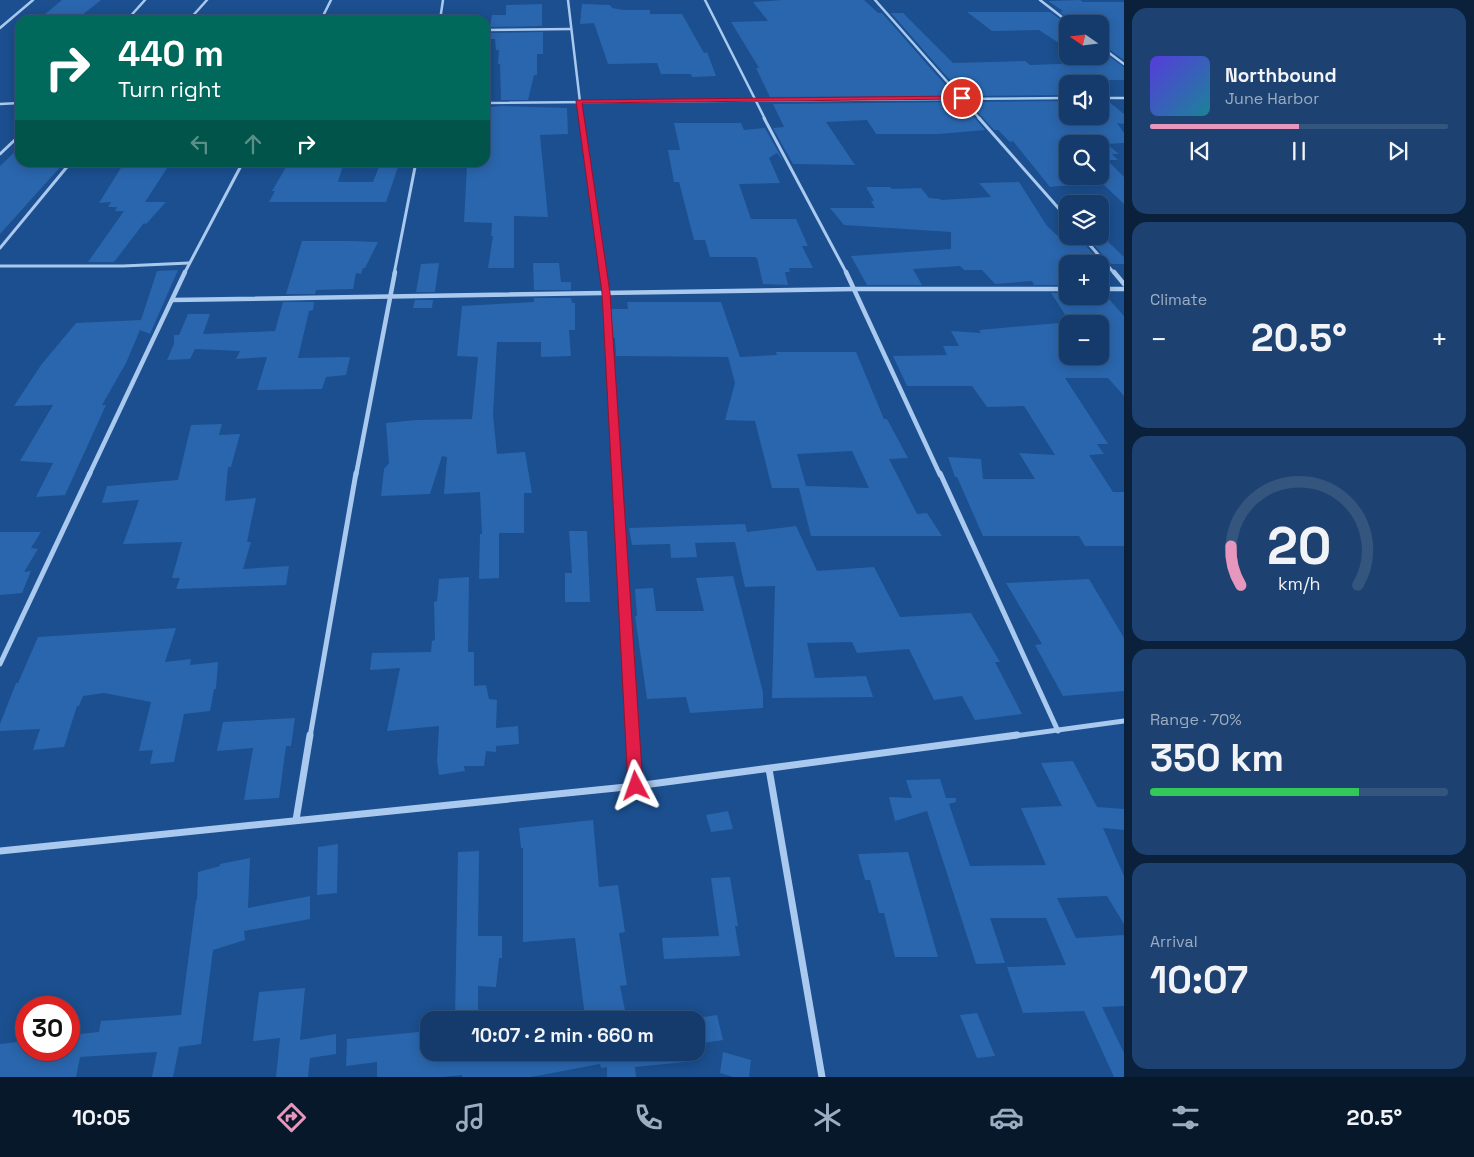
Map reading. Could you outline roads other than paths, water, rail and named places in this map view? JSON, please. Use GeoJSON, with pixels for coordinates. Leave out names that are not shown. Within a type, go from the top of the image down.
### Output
{"type":"FeatureCollection","features":[{"type":"Feature","properties":{"kind":"street"},"geometry":{"type":"LineString","coordinates":[[16,15],[34,0]]}},
{"type":"Feature","properties":{"kind":"street"},"geometry":{"type":"LineString","coordinates":[[132,15],[145,0]]}},
{"type":"Feature","properties":{"kind":"street"},"geometry":{"type":"LineString","coordinates":[[194,15],[207,0]]}},
{"type":"Feature","properties":{"kind":"street"},"geometry":{"type":"LineString","coordinates":[[324,15],[331,0]]}},
{"type":"Feature","properties":{"kind":"street"},"geometry":{"type":"LineString","coordinates":[[441,15],[443,0]]}},
{"type":"Feature","properties":{"kind":"street"},"geometry":{"type":"LineString","coordinates":[[568,0],[579,101],[606,293],[636,786]]}},
{"type":"Feature","properties":{"kind":"street"},"geometry":{"type":"LineString","coordinates":[[705,0],[754,99],[855,289],[1058,731]]}},
{"type":"Feature","properties":{"kind":"street"},"geometry":{"type":"LineString","coordinates":[[875,0],[1059,209]]}},
{"type":"Feature","properties":{"kind":"street"},"geometry":{"type":"LineString","coordinates":[[1040,0],[1059,15]]}},
{"type":"Feature","properties":{"kind":"street"},"geometry":{"type":"LineString","coordinates":[[0,28],[15,16]]}},
{"type":"Feature","properties":{"kind":"street"},"geometry":{"type":"LineString","coordinates":[[490,30],[571,28]]}},
{"type":"Feature","properties":{"kind":"street"},"geometry":{"type":"LineString","coordinates":[[1109,53],[1124,64]]}},
{"type":"Feature","properties":{"kind":"street"},"geometry":{"type":"LineString","coordinates":[[490,103],[754,99],[1059,98]]}},
{"type":"Feature","properties":{"kind":"street"},"geometry":{"type":"LineString","coordinates":[[1109,98],[1124,98]]}},
{"type":"Feature","properties":{"kind":"street"},"geometry":{"type":"LineString","coordinates":[[0,104],[15,103]]}},
{"type":"Feature","properties":{"kind":"street"},"geometry":{"type":"LineString","coordinates":[[0,154],[15,140]]}},
{"type":"Feature","properties":{"kind":"street"},"geometry":{"type":"LineString","coordinates":[[0,248],[67,167]]}},
{"type":"Feature","properties":{"kind":"street"},"geometry":{"type":"LineString","coordinates":[[0,664],[172,300],[240,167]]}},
{"type":"Feature","properties":{"kind":"street"},"geometry":{"type":"LineString","coordinates":[[296,820],[340,556],[392,298],[415,167]]}},
{"type":"Feature","properties":{"kind":"street"},"geometry":{"type":"LineString","coordinates":[[1090,245],[1124,284]]}},
{"type":"Feature","properties":{"kind":"street"},"geometry":{"type":"LineString","coordinates":[[0,266],[123,266],[190,263]]}},
{"type":"Feature","properties":{"kind":"street"},"geometry":{"type":"LineString","coordinates":[[172,300],[392,298],[855,289],[1059,289]]}},
{"type":"Feature","properties":{"kind":"street"},"geometry":{"type":"LineString","coordinates":[[1109,289],[1124,289]]}},
{"type":"Feature","properties":{"kind":"street"},"geometry":{"type":"LineString","coordinates":[[0,851],[636,786],[1124,721]]}},
{"type":"Feature","properties":{"kind":"street"},"geometry":{"type":"LineString","coordinates":[[768,769],[822,1077]]}}]}
